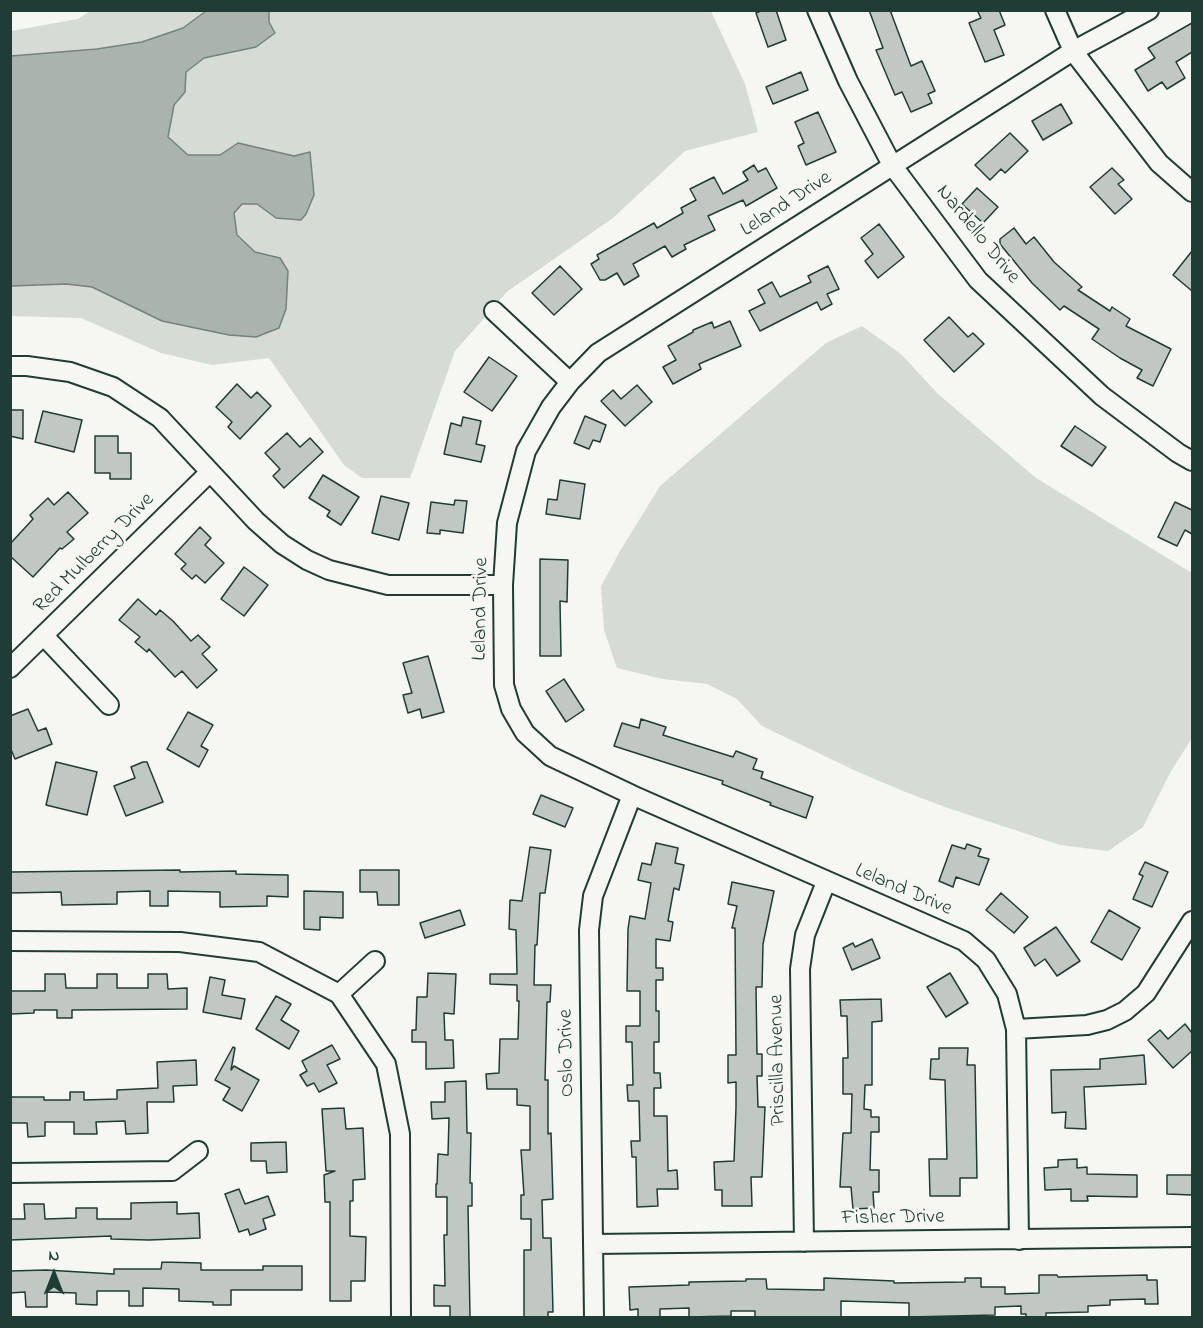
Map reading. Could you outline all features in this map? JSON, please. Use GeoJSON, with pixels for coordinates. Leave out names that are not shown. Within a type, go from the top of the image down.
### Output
{"type":"FeatureCollection","features":[{"type":"Feature","properties":{"kind":"street","name":"Nardello Drive"},"geometry":{"type":"LineString","coordinates":[[817,10],[848,81],[892,165],[978,280],[1102,396],[1178,453],[1192,460]]}},
{"type":"Feature","properties":{"kind":"street"},"geometry":{"type":"LineString","coordinates":[[1055,10],[1073,51],[1159,163],[1192,192]]}},
{"type":"Feature","properties":{"kind":"street","name":"Leland Drive"},"geometry":{"type":"LineString","coordinates":[[1019,1240],[1016,1029],[1007,994],[986,960],[964,941],[826,882],[550,756],[525,733],[511,709],[504,685],[503,585],[507,523],[526,451],[551,406],[598,353],[1073,51],[1149,10]]}},
{"type":"Feature","properties":{"kind":"street"},"geometry":{"type":"LineString","coordinates":[[494,311],[570,382]]}},
{"type":"Feature","properties":{"kind":"street"},"geometry":{"type":"LineString","coordinates":[[10,366],[70,372],[113,387],[160,418],[282,544],[307,560],[329,570],[388,585],[503,585]]}},
{"type":"Feature","properties":{"kind":"street","name":"Red Mulberry Drive"},"geometry":{"type":"LineString","coordinates":[[10,668],[210,472]]}},
{"type":"Feature","properties":{"kind":"street"},"geometry":{"type":"LineString","coordinates":[[44,636],[109,705]]}},
{"type":"Feature","properties":{"kind":"street","name":"Oslo Drive"},"geometry":{"type":"LineString","coordinates":[[594,1317],[589,930],[593,896],[632,795]]}},
{"type":"Feature","properties":{"kind":"street","name":"Priscilla Avenue"},"geometry":{"type":"LineString","coordinates":[[804,1242],[800,969],[805,935],[826,882]]}},
{"type":"Feature","properties":{"kind":"street"},"geometry":{"type":"LineString","coordinates":[[1016,1029],[1087,1025],[1107,1020],[1125,1011],[1146,993],[1192,921]]}},
{"type":"Feature","properties":{"kind":"street"},"geometry":{"type":"LineString","coordinates":[[10,942],[180,942],[259,952],[339,994],[386,1064],[400,1134],[401,1317]]}},
{"type":"Feature","properties":{"kind":"street"},"geometry":{"type":"LineString","coordinates":[[339,994],[375,961]]}},
{"type":"Feature","properties":{"kind":"street"},"geometry":{"type":"LineString","coordinates":[[10,1173],[172,1171],[198,1151]]}},
{"type":"Feature","properties":{"kind":"street","name":"Fisher Drive"},"geometry":{"type":"LineString","coordinates":[[593,1244],[1192,1237]]}},
{"type":"Feature","properties":{"kind":"shaded area"},"geometry":{"type":"Polygon","coordinates":[[[90,11],[206,11],[183,28],[142,42],[97,49],[11,56],[11,31],[78,19],[90,11]]]}},
{"type":"Feature","properties":{"kind":"shaded area"},"geometry":{"type":"Polygon","coordinates":[[[206,11],[269,11],[269,22],[275,33],[256,47],[204,58],[186,72],[185,92],[174,105],[168,137],[188,155],[220,155],[238,143],[294,156],[310,152],[314,195],[301,220],[276,218],[257,204],[242,204],[234,213],[237,235],[255,252],[280,258],[288,271],[286,309],[279,328],[256,337],[229,335],[162,321],[92,287],[66,284],[11,286],[11,56],[97,49],[142,42],[183,28],[206,11]]]}},
{"type":"Feature","properties":{"kind":"shaded area"},"geometry":{"type":"Polygon","coordinates":[[[269,11],[711,11],[745,84],[758,132],[685,151],[613,218],[508,291],[497,303],[493,300],[484,312],[487,315],[455,351],[410,478],[362,478],[344,465],[269,358],[212,365],[161,353],[81,318],[11,316],[11,286],[66,284],[93,287],[162,321],[229,335],[267,256],[255,252],[237,235],[234,213],[242,204],[257,204],[276,218],[310,153],[294,156],[238,143],[220,155],[188,155],[168,137],[174,105],[185,92],[186,72],[204,58],[230,53],[275,33],[269,22],[269,11]]]}},
{"type":"Feature","properties":{"kind":"shaded area"},"geometry":{"type":"Polygon","coordinates":[[[862,326],[902,355],[937,393],[1036,478],[1192,573],[1192,738],[1170,773],[1143,827],[1108,851],[1060,845],[903,791],[762,726],[737,699],[707,684],[663,679],[617,668],[604,630],[601,586],[660,486],[826,343],[862,326]]]}},
{"type":"Feature","properties":{"kind":"building"},"geometry":{"type":"Polygon","coordinates":[[[763,10],[776,10],[786,40],[768,47],[756,13],[763,10]]]}},
{"type":"Feature","properties":{"kind":"building"},"geometry":{"type":"Polygon","coordinates":[[[869,10],[890,10],[911,66],[922,61],[935,91],[928,94],[932,103],[911,112],[902,92],[895,95],[876,50],[883,48],[869,10]]]}},
{"type":"Feature","properties":{"kind":"building"},"geometry":{"type":"Polygon","coordinates":[[[977,10],[999,10],[1005,25],[994,30],[1004,55],[985,62],[969,23],[981,18],[977,10]]]}},
{"type":"Feature","properties":{"kind":"building"},"geometry":{"type":"Polygon","coordinates":[[[1192,23],[1192,52],[1176,62],[1185,78],[1167,89],[1162,82],[1148,91],[1135,70],[1155,58],[1148,48],[1192,23]]]}},
{"type":"Feature","properties":{"kind":"building"},"geometry":{"type":"Polygon","coordinates":[[[801,72],[808,90],[773,104],[766,87],[801,72]]]}},
{"type":"Feature","properties":{"kind":"building"},"geometry":{"type":"Polygon","coordinates":[[[1061,104],[1072,123],[1043,140],[1032,121],[1061,104]]]}},
{"type":"Feature","properties":{"kind":"building"},"geometry":{"type":"Polygon","coordinates":[[[818,112],[836,152],[806,165],[798,146],[804,143],[795,122],[818,112]]]}},
{"type":"Feature","properties":{"kind":"building"},"geometry":{"type":"Polygon","coordinates":[[[1010,133],[1028,151],[1005,173],[1001,169],[990,180],[975,165],[1010,133]]]}},
{"type":"Feature","properties":{"kind":"building"},"geometry":{"type":"Polygon","coordinates":[[[754,165],[758,172],[766,168],[777,188],[746,206],[743,200],[708,216],[715,230],[684,245],[686,249],[672,257],[665,246],[633,264],[639,276],[624,285],[617,273],[605,280],[600,280],[591,264],[599,259],[597,255],[654,223],[657,228],[683,213],[681,208],[696,200],[690,189],[714,177],[723,194],[748,180],[743,172],[754,165]]]}},
{"type":"Feature","properties":{"kind":"building"},"geometry":{"type":"Polygon","coordinates":[[[1112,168],[1124,180],[1118,184],[1132,199],[1115,214],[1090,187],[1112,168]]]}},
{"type":"Feature","properties":{"kind":"building"},"geometry":{"type":"Polygon","coordinates":[[[977,188],[998,207],[983,223],[962,204],[977,188]]]}},
{"type":"Feature","properties":{"kind":"building"},"geometry":{"type":"Polygon","coordinates":[[[879,224],[904,257],[878,278],[865,261],[873,254],[861,238],[879,224]]]}},
{"type":"Feature","properties":{"kind":"building"},"geometry":{"type":"Polygon","coordinates":[[[1014,228],[1026,244],[1034,237],[1054,262],[1082,287],[1078,290],[1110,311],[1112,307],[1130,319],[1126,326],[1171,349],[1153,386],[1137,378],[1142,370],[1092,339],[1099,329],[1064,306],[1060,310],[1032,283],[1000,244],[1000,239],[1014,228]]]}},
{"type":"Feature","properties":{"kind":"building"},"geometry":{"type":"Polygon","coordinates":[[[1192,251],[1192,291],[1173,275],[1192,251]]]}},
{"type":"Feature","properties":{"kind":"building"},"geometry":{"type":"Polygon","coordinates":[[[560,266],[582,289],[554,315],[532,293],[560,266]]]}},
{"type":"Feature","properties":{"kind":"building"},"geometry":{"type":"Polygon","coordinates":[[[828,266],[839,289],[827,294],[832,304],[821,310],[817,302],[760,331],[749,311],[765,303],[758,290],[772,282],[780,297],[811,282],[808,276],[828,266]]]}},
{"type":"Feature","properties":{"kind":"building"},"geometry":{"type":"Polygon","coordinates":[[[949,317],[968,337],[973,333],[984,344],[954,372],[924,340],[949,317]]]}},
{"type":"Feature","properties":{"kind":"building"},"geometry":{"type":"Polygon","coordinates":[[[730,321],[741,346],[699,364],[701,369],[673,384],[663,367],[676,360],[668,346],[693,330],[712,322],[714,328],[730,321]]]}},
{"type":"Feature","properties":{"kind":"building"},"geometry":{"type":"Polygon","coordinates":[[[489,357],[517,376],[492,411],[464,392],[489,357]]]}},
{"type":"Feature","properties":{"kind":"building"},"geometry":{"type":"Polygon","coordinates":[[[237,384],[251,398],[257,392],[271,406],[240,439],[228,427],[232,422],[216,407],[237,384]]]}},
{"type":"Feature","properties":{"kind":"building"},"geometry":{"type":"Polygon","coordinates":[[[637,385],[652,402],[625,426],[601,401],[613,390],[621,399],[637,385]]]}},
{"type":"Feature","properties":{"kind":"building"},"geometry":{"type":"Polygon","coordinates":[[[10,410],[23,410],[23,439],[10,436],[10,410]]]}},
{"type":"Feature","properties":{"kind":"building"},"geometry":{"type":"Polygon","coordinates":[[[43,411],[82,420],[74,452],[35,442],[43,411]]]}},
{"type":"Feature","properties":{"kind":"building"},"geometry":{"type":"Polygon","coordinates":[[[585,416],[606,425],[600,442],[593,440],[589,449],[574,443],[585,416]]]}},
{"type":"Feature","properties":{"kind":"building"},"geometry":{"type":"Polygon","coordinates":[[[463,417],[481,421],[476,444],[485,446],[481,462],[444,454],[451,423],[461,426],[463,417]]]}},
{"type":"Feature","properties":{"kind":"building"},"geometry":{"type":"Polygon","coordinates":[[[1075,426],[1106,447],[1092,466],[1061,446],[1075,426]]]}},
{"type":"Feature","properties":{"kind":"building"},"geometry":{"type":"Polygon","coordinates":[[[287,433],[300,447],[310,438],[323,452],[284,488],[273,476],[280,469],[265,453],[287,433]]]}},
{"type":"Feature","properties":{"kind":"building"},"geometry":{"type":"Polygon","coordinates":[[[95,436],[118,436],[118,453],[131,453],[131,479],[110,479],[110,473],[95,473],[95,436]]]}},
{"type":"Feature","properties":{"kind":"building"},"geometry":{"type":"Polygon","coordinates":[[[323,475],[359,497],[341,525],[327,516],[330,511],[309,498],[323,475]]]}},
{"type":"Feature","properties":{"kind":"building"},"geometry":{"type":"Polygon","coordinates":[[[560,480],[585,484],[580,519],[546,514],[548,499],[557,500],[560,480]]]}},
{"type":"Feature","properties":{"kind":"building"},"geometry":{"type":"Polygon","coordinates":[[[68,492],[88,513],[67,532],[74,539],[62,549],[60,548],[33,577],[10,556],[10,544],[33,519],[30,515],[48,498],[54,505],[68,492]]]}},
{"type":"Feature","properties":{"kind":"building"},"geometry":{"type":"Polygon","coordinates":[[[381,496],[409,503],[399,540],[372,533],[381,496]]]}},
{"type":"Feature","properties":{"kind":"building"},"geometry":{"type":"Polygon","coordinates":[[[455,500],[467,501],[463,533],[440,530],[440,534],[427,533],[431,502],[454,505],[455,500]]]}},
{"type":"Feature","properties":{"kind":"building"},"geometry":{"type":"Polygon","coordinates":[[[1175,502],[1192,510],[1192,534],[1185,530],[1177,546],[1158,537],[1175,502]]]}},
{"type":"Feature","properties":{"kind":"building"},"geometry":{"type":"Polygon","coordinates":[[[200,527],[211,538],[205,545],[224,563],[205,583],[196,575],[192,579],[181,569],[186,564],[175,554],[200,527]]]}},
{"type":"Feature","properties":{"kind":"building"},"geometry":{"type":"Polygon","coordinates":[[[540,559],[568,560],[567,602],[560,601],[561,656],[540,656],[540,559]]]}},
{"type":"Feature","properties":{"kind":"building"},"geometry":{"type":"Polygon","coordinates":[[[244,567],[268,585],[244,616],[221,599],[244,567]]]}},
{"type":"Feature","properties":{"kind":"building"},"geometry":{"type":"Polygon","coordinates":[[[138,599],[156,615],[160,610],[191,641],[198,635],[210,647],[202,654],[217,670],[197,688],[182,671],[175,677],[149,649],[147,652],[135,642],[140,637],[119,620],[138,599]]]}},
{"type":"Feature","properties":{"kind":"building"},"geometry":{"type":"Polygon","coordinates":[[[428,656],[444,712],[422,718],[420,709],[408,713],[403,695],[412,693],[403,663],[428,656]]]}},
{"type":"Feature","properties":{"kind":"building"},"geometry":{"type":"Polygon","coordinates":[[[564,679],[584,710],[566,722],[546,691],[564,679]]]}},
{"type":"Feature","properties":{"kind":"building"},"geometry":{"type":"Polygon","coordinates":[[[28,709],[38,731],[46,728],[52,744],[15,759],[10,747],[10,716],[28,709]]]}},
{"type":"Feature","properties":{"kind":"building"},"geometry":{"type":"Polygon","coordinates":[[[188,712],[213,725],[201,746],[208,750],[199,767],[167,749],[188,712]]]}},
{"type":"Feature","properties":{"kind":"building"},"geometry":{"type":"Polygon","coordinates":[[[641,719],[666,727],[663,735],[733,757],[736,751],[757,759],[753,769],[763,772],[761,778],[813,797],[806,818],[722,784],[723,781],[614,746],[622,723],[639,728],[641,719]]]}},
{"type":"Feature","properties":{"kind":"building"},"geometry":{"type":"Polygon","coordinates":[[[56,762],[97,772],[87,815],[46,805],[56,762]]]}},
{"type":"Feature","properties":{"kind":"building"},"geometry":{"type":"Polygon","coordinates":[[[147,762],[163,802],[126,816],[114,786],[135,778],[131,767],[147,762]]]}},
{"type":"Feature","properties":{"kind":"building"},"geometry":{"type":"Polygon","coordinates":[[[541,795],[573,808],[565,827],[533,814],[541,795]]]}},
{"type":"Feature","properties":{"kind":"building"},"geometry":{"type":"Polygon","coordinates":[[[656,843],[678,848],[675,863],[684,865],[679,890],[674,888],[668,921],[673,922],[670,941],[656,939],[656,968],[663,968],[663,980],[656,980],[659,1042],[654,1042],[654,1073],[660,1073],[661,1088],[654,1088],[654,1116],[667,1116],[668,1171],[677,1170],[678,1189],[657,1189],[658,1206],[637,1207],[636,1157],[632,1157],[631,1141],[640,1141],[639,1101],[628,1101],[627,1085],[633,1085],[632,1042],[626,1042],[626,1026],[640,1026],[640,991],[627,991],[628,929],[630,916],[645,919],[651,883],[638,880],[642,863],[651,865],[656,843]]]}},
{"type":"Feature","properties":{"kind":"building"},"geometry":{"type":"Polygon","coordinates":[[[967,844],[981,849],[978,856],[989,859],[979,885],[956,877],[953,887],[939,881],[952,845],[965,849],[967,844]]]}},
{"type":"Feature","properties":{"kind":"building"},"geometry":{"type":"Polygon","coordinates":[[[530,847],[551,850],[545,893],[540,893],[534,985],[551,985],[550,1002],[547,1002],[545,1080],[548,1080],[548,1134],[551,1133],[553,1199],[542,1200],[543,1238],[551,1238],[553,1312],[548,1312],[548,1317],[524,1317],[524,1250],[531,1250],[531,1219],[521,1219],[521,1195],[524,1195],[521,1150],[530,1150],[530,1106],[517,1105],[517,1089],[487,1089],[486,1074],[499,1073],[500,1039],[518,1039],[517,985],[490,984],[490,974],[517,974],[516,930],[509,929],[510,900],[522,901],[530,847]]]}},
{"type":"Feature","properties":{"kind":"building"},"geometry":{"type":"Polygon","coordinates":[[[1145,862],[1168,872],[1152,907],[1133,899],[1143,876],[1139,874],[1145,862]]]}},
{"type":"Feature","properties":{"kind":"building"},"geometry":{"type":"Polygon","coordinates":[[[180,870],[180,872],[236,871],[236,874],[288,875],[288,897],[267,896],[267,906],[220,907],[220,892],[168,891],[168,906],[150,906],[150,891],[117,892],[117,904],[62,905],[61,892],[10,893],[10,872],[180,870]]]}},
{"type":"Feature","properties":{"kind":"building"},"geometry":{"type":"Polygon","coordinates":[[[360,870],[399,870],[399,905],[378,905],[377,892],[360,892],[360,870]]]}},
{"type":"Feature","properties":{"kind":"building"},"geometry":{"type":"Polygon","coordinates":[[[732,882],[774,891],[763,944],[762,987],[756,987],[757,1054],[762,1054],[762,1076],[757,1076],[758,1107],[765,1107],[762,1177],[751,1177],[752,1206],[722,1206],[722,1190],[715,1190],[714,1162],[734,1161],[736,1082],[728,1083],[728,1055],[736,1055],[735,928],[732,928],[737,906],[728,904],[732,882]]]}},
{"type":"Feature","properties":{"kind":"building"},"geometry":{"type":"Polygon","coordinates":[[[304,891],[343,892],[343,918],[320,917],[320,930],[304,929],[304,891]]]}},
{"type":"Feature","properties":{"kind":"building"},"geometry":{"type":"Polygon","coordinates":[[[1001,893],[1028,917],[1014,933],[986,910],[1001,893]]]}},
{"type":"Feature","properties":{"kind":"building"},"geometry":{"type":"Polygon","coordinates":[[[460,910],[465,925],[425,938],[420,923],[460,910]]]}},
{"type":"Feature","properties":{"kind":"building"},"geometry":{"type":"Polygon","coordinates":[[[1109,910],[1140,928],[1122,960],[1091,942],[1109,910]]]}},
{"type":"Feature","properties":{"kind":"building"},"geometry":{"type":"Polygon","coordinates":[[[1056,927],[1080,961],[1057,976],[1045,959],[1035,966],[1024,948],[1056,927]]]}},
{"type":"Feature","properties":{"kind":"building"},"geometry":{"type":"Polygon","coordinates":[[[872,939],[880,958],[852,970],[843,948],[853,943],[855,947],[872,939]]]}},
{"type":"Feature","properties":{"kind":"building"},"geometry":{"type":"Polygon","coordinates":[[[428,973],[456,974],[454,1014],[444,1013],[445,1040],[453,1040],[454,1068],[426,1069],[426,1042],[412,1042],[412,1030],[416,1030],[417,997],[427,997],[428,973]]]}},
{"type":"Feature","properties":{"kind":"building"},"geometry":{"type":"Polygon","coordinates":[[[950,973],[968,1003],[946,1017],[927,987],[950,973]]]}},
{"type":"Feature","properties":{"kind":"building"},"geometry":{"type":"Polygon","coordinates":[[[45,974],[65,974],[66,988],[97,988],[97,974],[117,974],[117,988],[148,988],[148,974],[167,974],[168,989],[187,988],[187,1009],[72,1010],[72,1018],[57,1018],[57,1010],[34,1010],[34,1013],[10,1014],[10,991],[45,991],[45,974]]]}},
{"type":"Feature","properties":{"kind":"building"},"geometry":{"type":"Polygon","coordinates":[[[210,977],[225,980],[222,995],[245,999],[241,1019],[203,1012],[210,977]]]}},
{"type":"Feature","properties":{"kind":"building"},"geometry":{"type":"Polygon","coordinates":[[[276,996],[291,1004],[281,1020],[299,1031],[289,1049],[256,1029],[276,996]]]}},
{"type":"Feature","properties":{"kind":"building"},"geometry":{"type":"Polygon","coordinates":[[[881,999],[882,1021],[872,1022],[872,1085],[865,1085],[864,1109],[871,1110],[871,1117],[879,1117],[879,1132],[871,1132],[870,1170],[879,1170],[879,1192],[873,1192],[874,1208],[853,1209],[851,1187],[840,1187],[843,1133],[851,1133],[852,1094],[843,1094],[843,1058],[848,1058],[847,1016],[841,1016],[840,1000],[881,999]]]}},
{"type":"Feature","properties":{"kind":"building"},"geometry":{"type":"Polygon","coordinates":[[[1185,1024],[1192,1033],[1192,1051],[1173,1068],[1148,1040],[1160,1030],[1168,1039],[1185,1024]]]}},
{"type":"Feature","properties":{"kind":"building"},"geometry":{"type":"Polygon","coordinates":[[[332,1045],[340,1059],[327,1065],[337,1083],[319,1092],[314,1083],[307,1086],[300,1075],[307,1071],[302,1061],[332,1045]]]}},
{"type":"Feature","properties":{"kind":"building"},"geometry":{"type":"Polygon","coordinates":[[[233,1047],[235,1048],[231,1070],[234,1066],[259,1080],[242,1111],[223,1100],[230,1088],[215,1080],[233,1047]]]}},
{"type":"Feature","properties":{"kind":"building"},"geometry":{"type":"Polygon","coordinates":[[[939,1048],[968,1048],[967,1065],[975,1065],[977,1178],[960,1178],[960,1196],[930,1196],[929,1159],[947,1159],[945,1080],[930,1079],[931,1059],[939,1059],[939,1048]]]}},
{"type":"Feature","properties":{"kind":"building"},"geometry":{"type":"Polygon","coordinates":[[[1144,1055],[1146,1084],[1084,1087],[1086,1129],[1065,1128],[1066,1112],[1052,1113],[1051,1070],[1100,1069],[1100,1059],[1144,1055]]]}},
{"type":"Feature","properties":{"kind":"building"},"geometry":{"type":"Polygon","coordinates":[[[196,1060],[197,1085],[173,1086],[174,1102],[147,1102],[148,1133],[126,1134],[125,1121],[96,1122],[97,1134],[74,1134],[74,1122],[45,1122],[45,1136],[28,1137],[27,1123],[10,1123],[10,1097],[70,1100],[70,1092],[84,1092],[84,1100],[117,1099],[117,1090],[158,1088],[157,1062],[196,1060]]]}},
{"type":"Feature","properties":{"kind":"building"},"geometry":{"type":"Polygon","coordinates":[[[466,1081],[467,1133],[471,1133],[470,1183],[472,1183],[472,1206],[468,1206],[470,1317],[450,1317],[450,1306],[434,1306],[434,1285],[445,1286],[444,1235],[447,1235],[447,1197],[436,1197],[436,1184],[438,1154],[448,1155],[449,1118],[432,1119],[431,1102],[445,1102],[445,1082],[466,1081]]]}},
{"type":"Feature","properties":{"kind":"building"},"geometry":{"type":"Polygon","coordinates":[[[344,1108],[346,1129],[363,1128],[365,1179],[353,1180],[353,1201],[350,1201],[350,1236],[366,1237],[365,1281],[351,1281],[351,1301],[330,1301],[330,1202],[325,1202],[324,1175],[335,1171],[326,1171],[322,1109],[344,1108]]]}},
{"type":"Feature","properties":{"kind":"building"},"geometry":{"type":"Polygon","coordinates":[[[286,1142],[287,1172],[267,1173],[266,1161],[251,1161],[251,1143],[286,1142]]]}},
{"type":"Feature","properties":{"kind":"building"},"geometry":{"type":"Polygon","coordinates":[[[1077,1159],[1077,1168],[1087,1167],[1087,1174],[1137,1175],[1137,1197],[1087,1196],[1088,1201],[1071,1201],[1071,1189],[1045,1190],[1044,1168],[1058,1167],[1058,1160],[1077,1159]]]}},
{"type":"Feature","properties":{"kind":"building"},"geometry":{"type":"Polygon","coordinates":[[[1167,1175],[1192,1175],[1192,1195],[1167,1194],[1167,1175]]]}},
{"type":"Feature","properties":{"kind":"building"},"geometry":{"type":"Polygon","coordinates":[[[239,1189],[245,1204],[268,1196],[275,1215],[263,1219],[266,1229],[250,1235],[248,1229],[239,1232],[225,1194],[239,1189]]]}},
{"type":"Feature","properties":{"kind":"building"},"geometry":{"type":"Polygon","coordinates":[[[177,1202],[177,1214],[199,1213],[200,1238],[149,1240],[111,1239],[111,1236],[10,1240],[10,1219],[25,1219],[24,1204],[44,1204],[45,1219],[76,1218],[76,1208],[97,1208],[97,1219],[131,1219],[131,1203],[177,1202]]]}},
{"type":"Feature","properties":{"kind":"building"},"geometry":{"type":"Polygon","coordinates":[[[162,1262],[201,1263],[201,1270],[263,1270],[263,1266],[302,1266],[302,1290],[231,1290],[231,1305],[213,1305],[213,1302],[179,1301],[179,1289],[143,1288],[143,1306],[129,1306],[129,1291],[97,1291],[97,1305],[76,1304],[76,1293],[47,1292],[47,1307],[26,1307],[25,1292],[10,1293],[10,1271],[46,1270],[114,1274],[114,1269],[161,1269],[162,1262]]]}},
{"type":"Feature","properties":{"kind":"building"},"geometry":{"type":"Polygon","coordinates":[[[1039,1275],[1057,1275],[1058,1277],[1147,1275],[1147,1280],[1157,1280],[1158,1304],[1145,1304],[1145,1299],[1110,1300],[1110,1305],[1088,1306],[1088,1312],[1046,1313],[1046,1317],[1026,1317],[1026,1314],[1021,1314],[1021,1306],[995,1307],[995,1315],[909,1317],[909,1303],[841,1301],[841,1317],[755,1317],[755,1311],[731,1311],[731,1316],[689,1317],[689,1308],[660,1309],[660,1317],[638,1317],[638,1309],[630,1310],[629,1287],[766,1279],[767,1289],[824,1290],[824,1278],[894,1281],[894,1283],[965,1282],[965,1278],[981,1278],[981,1287],[1005,1287],[1005,1294],[1039,1293],[1039,1275]]]}}]}
